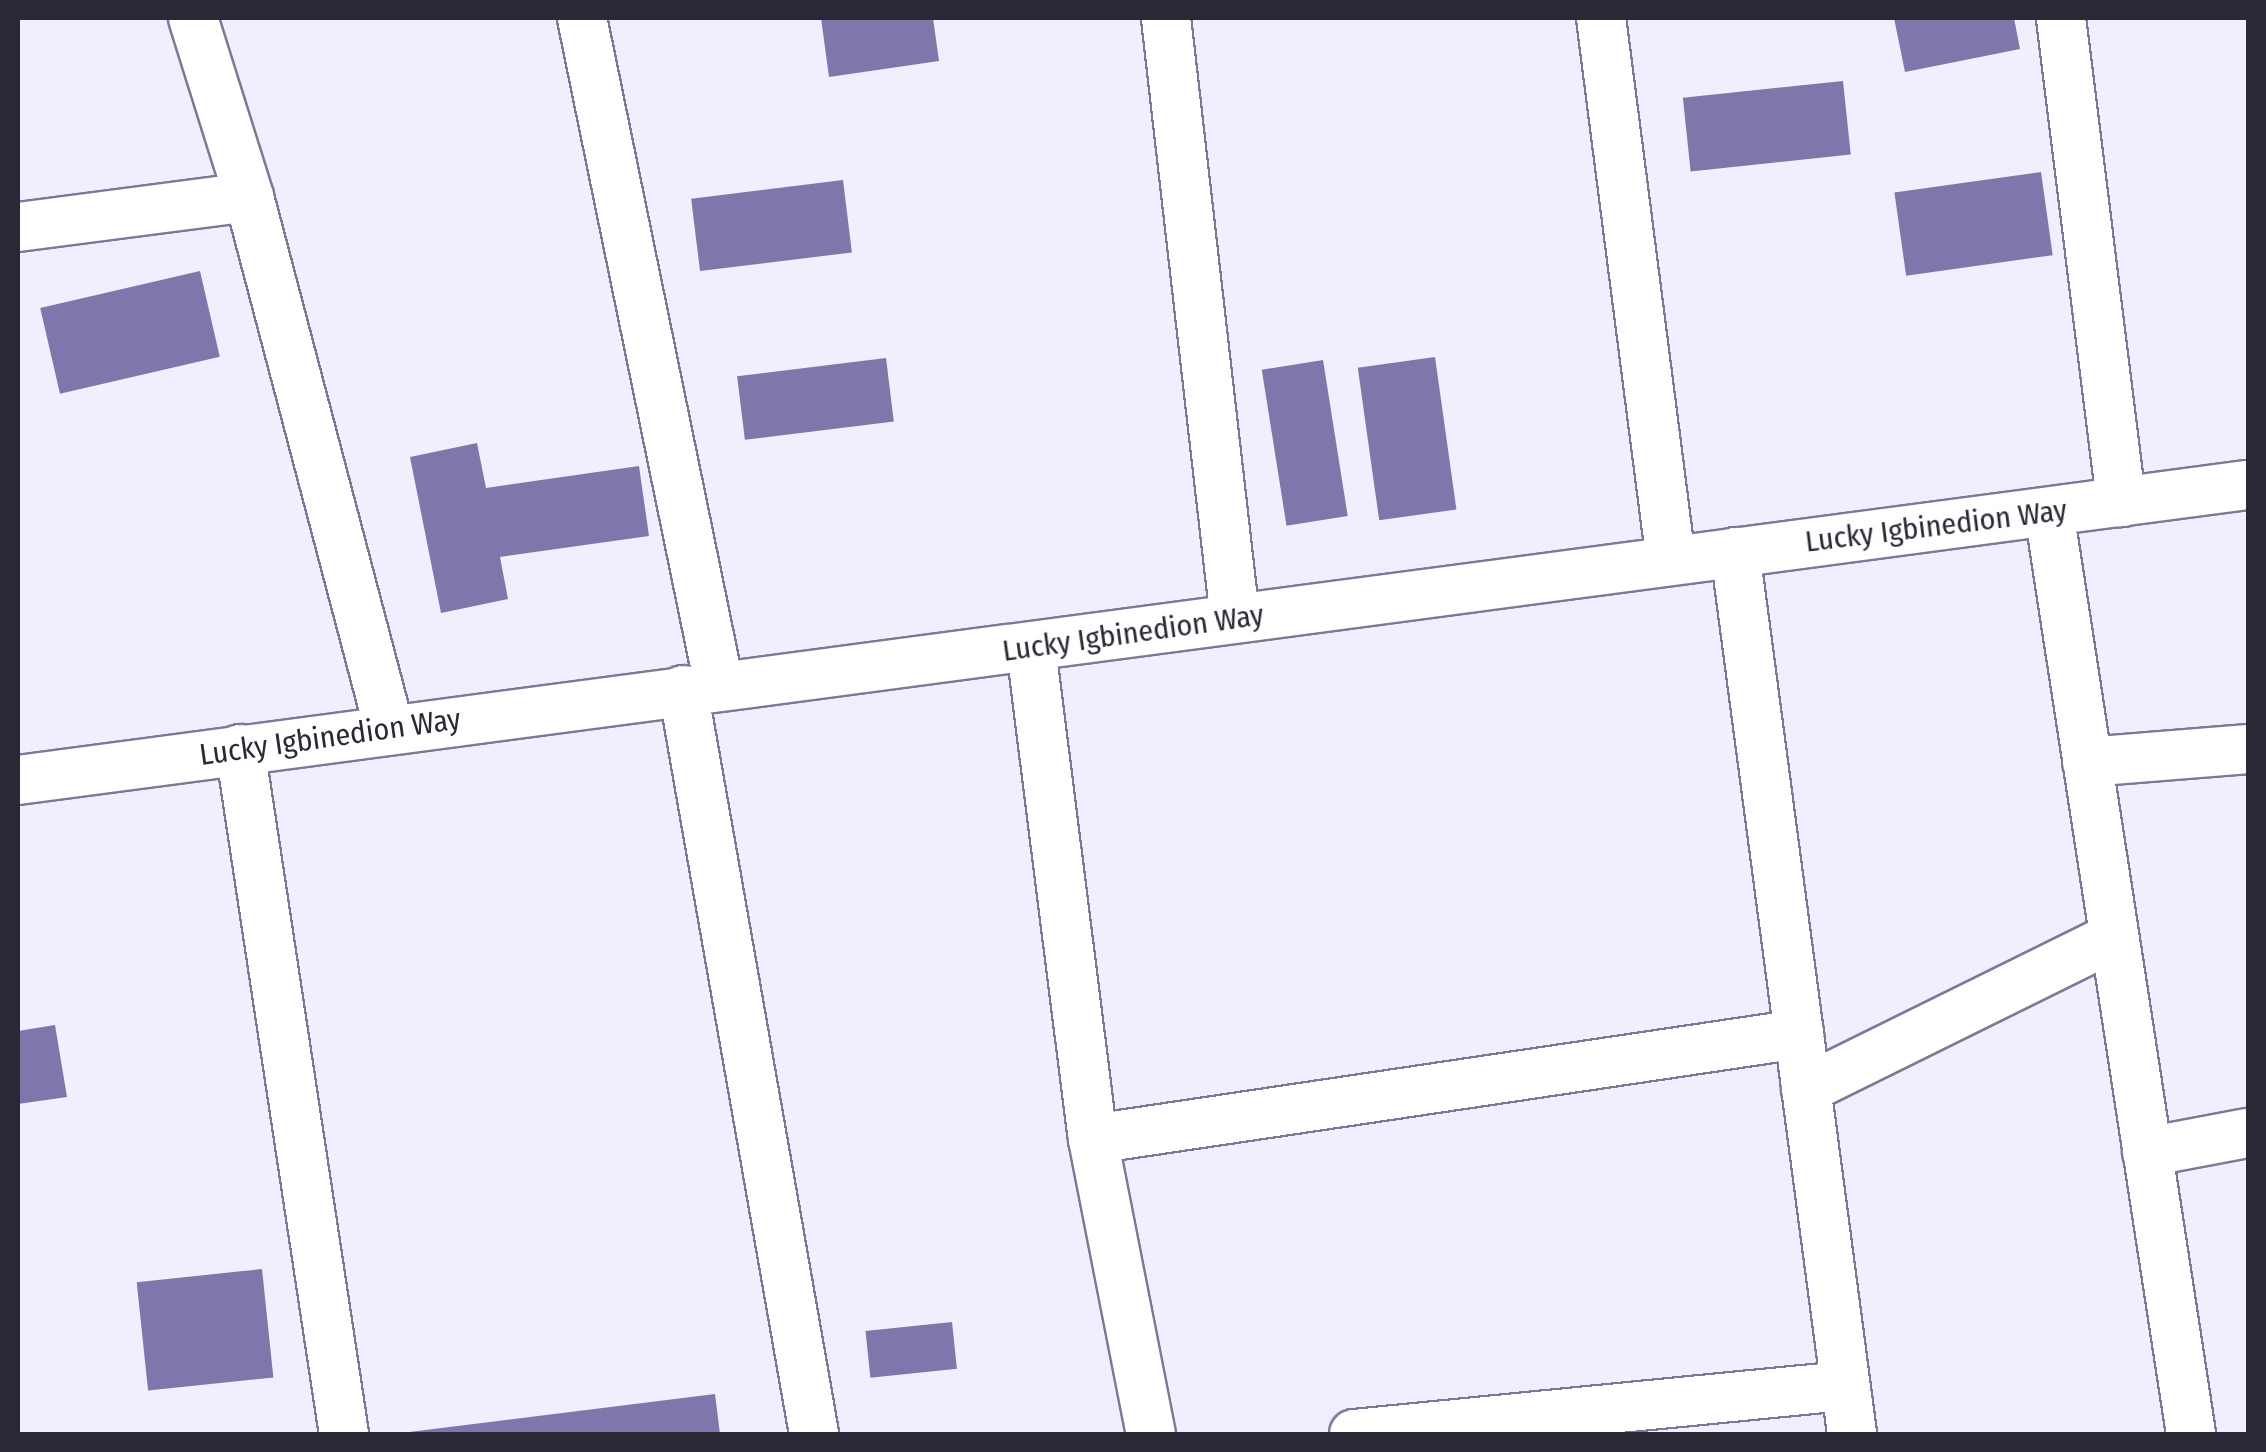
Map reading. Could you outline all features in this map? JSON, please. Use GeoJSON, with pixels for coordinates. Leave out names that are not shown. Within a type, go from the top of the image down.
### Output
{"type":"FeatureCollection","features":[{"type":"Feature","properties":{"kind":"street"},"geometry":{"type":"LineString","coordinates":[[194,18],[249,198],[389,728]]}},
{"type":"Feature","properties":{"kind":"street"},"geometry":{"type":"LineString","coordinates":[[582,18],[701,688],[814,1434]]}},
{"type":"Feature","properties":{"kind":"street"},"geometry":{"type":"LineString","coordinates":[[1166,18],[1235,618]]}},
{"type":"Feature","properties":{"kind":"street"},"geometry":{"type":"LineString","coordinates":[[1601,18],[1671,561]]}},
{"type":"Feature","properties":{"kind":"street"},"geometry":{"type":"LineString","coordinates":[[2061,18],[2121,502]]}},
{"type":"Feature","properties":{"kind":"street"},"geometry":{"type":"LineString","coordinates":[[18,226],[249,198]]}},
{"type":"Feature","properties":{"kind":"street","name":"Lucky Igbinedion Way"},"geometry":{"type":"LineString","coordinates":[[18,780],[2248,485]]}},
{"type":"Feature","properties":{"kind":"street"},"geometry":{"type":"LineString","coordinates":[[2049,512],[2190,1434]]}},
{"type":"Feature","properties":{"kind":"street"},"geometry":{"type":"LineString","coordinates":[[1735,552],[1852,1434]]}},
{"type":"Feature","properties":{"kind":"street"},"geometry":{"type":"LineString","coordinates":[[1031,649],[1094,1139],[1151,1434]]}},
{"type":"Feature","properties":{"kind":"street"},"geometry":{"type":"LineString","coordinates":[[240,749],[344,1434]]}},
{"type":"Feature","properties":{"kind":"street"},"geometry":{"type":"LineString","coordinates":[[2087,762],[2248,749]]}},
{"type":"Feature","properties":{"kind":"street"},"geometry":{"type":"LineString","coordinates":[[1806,1090],[2114,938]]}},
{"type":"Feature","properties":{"kind":"street"},"geometry":{"type":"LineString","coordinates":[[1094,1139],[1798,1034]]}},
{"type":"Feature","properties":{"kind":"street"},"geometry":{"type":"LineString","coordinates":[[2147,1152],[2248,1132]]}},
{"type":"Feature","properties":{"kind":"street"},"geometry":{"type":"LineString","coordinates":[[1354,1434],[1845,1386]]}},
{"type":"Feature","properties":{"kind":"building"},"geometry":{"type":"Polygon","coordinates":[[[821,18],[933,18],[939,61],[829,77],[821,18]]]}},
{"type":"Feature","properties":{"kind":"building"},"geometry":{"type":"Polygon","coordinates":[[[1894,18],[2014,18],[2020,49],[1905,72],[1894,18]]]}},
{"type":"Feature","properties":{"kind":"building"},"geometry":{"type":"Polygon","coordinates":[[[1843,81],[1851,155],[1691,171],[1683,98],[1843,81]]]}},
{"type":"Feature","properties":{"kind":"building"},"geometry":{"type":"Polygon","coordinates":[[[2041,172],[2053,255],[1906,276],[1894,193],[2041,172]]]}},
{"type":"Feature","properties":{"kind":"building"},"geometry":{"type":"Polygon","coordinates":[[[843,180],[852,252],[700,271],[691,199],[843,180]]]}},
{"type":"Feature","properties":{"kind":"building"},"geometry":{"type":"Polygon","coordinates":[[[200,271],[220,357],[60,394],[40,308],[200,271]]]}},
{"type":"Feature","properties":{"kind":"building"},"geometry":{"type":"Polygon","coordinates":[[[1435,357],[1456,510],[1379,520],[1358,368],[1435,357]]]}},
{"type":"Feature","properties":{"kind":"building"},"geometry":{"type":"Polygon","coordinates":[[[886,358],[894,422],[745,440],[737,376],[886,358]]]}},
{"type":"Feature","properties":{"kind":"building"},"geometry":{"type":"Polygon","coordinates":[[[1323,360],[1348,516],[1286,526],[1262,370],[1323,360]]]}},
{"type":"Feature","properties":{"kind":"building"},"geometry":{"type":"Polygon","coordinates":[[[477,443],[486,488],[639,466],[649,536],[500,557],[508,599],[441,613],[410,457],[477,443]]]}},
{"type":"Feature","properties":{"kind":"building"},"geometry":{"type":"Polygon","coordinates":[[[55,1025],[67,1097],[18,1104],[18,1031],[55,1025]]]}},
{"type":"Feature","properties":{"kind":"building"},"geometry":{"type":"Polygon","coordinates":[[[262,1269],[273,1377],[148,1391],[137,1282],[262,1269]]]}},
{"type":"Feature","properties":{"kind":"building"},"geometry":{"type":"Polygon","coordinates":[[[952,1322],[957,1369],[870,1378],[865,1331],[952,1322]]]}},
{"type":"Feature","properties":{"kind":"building"},"geometry":{"type":"Polygon","coordinates":[[[715,1394],[720,1434],[409,1432],[715,1394]]]}}]}
